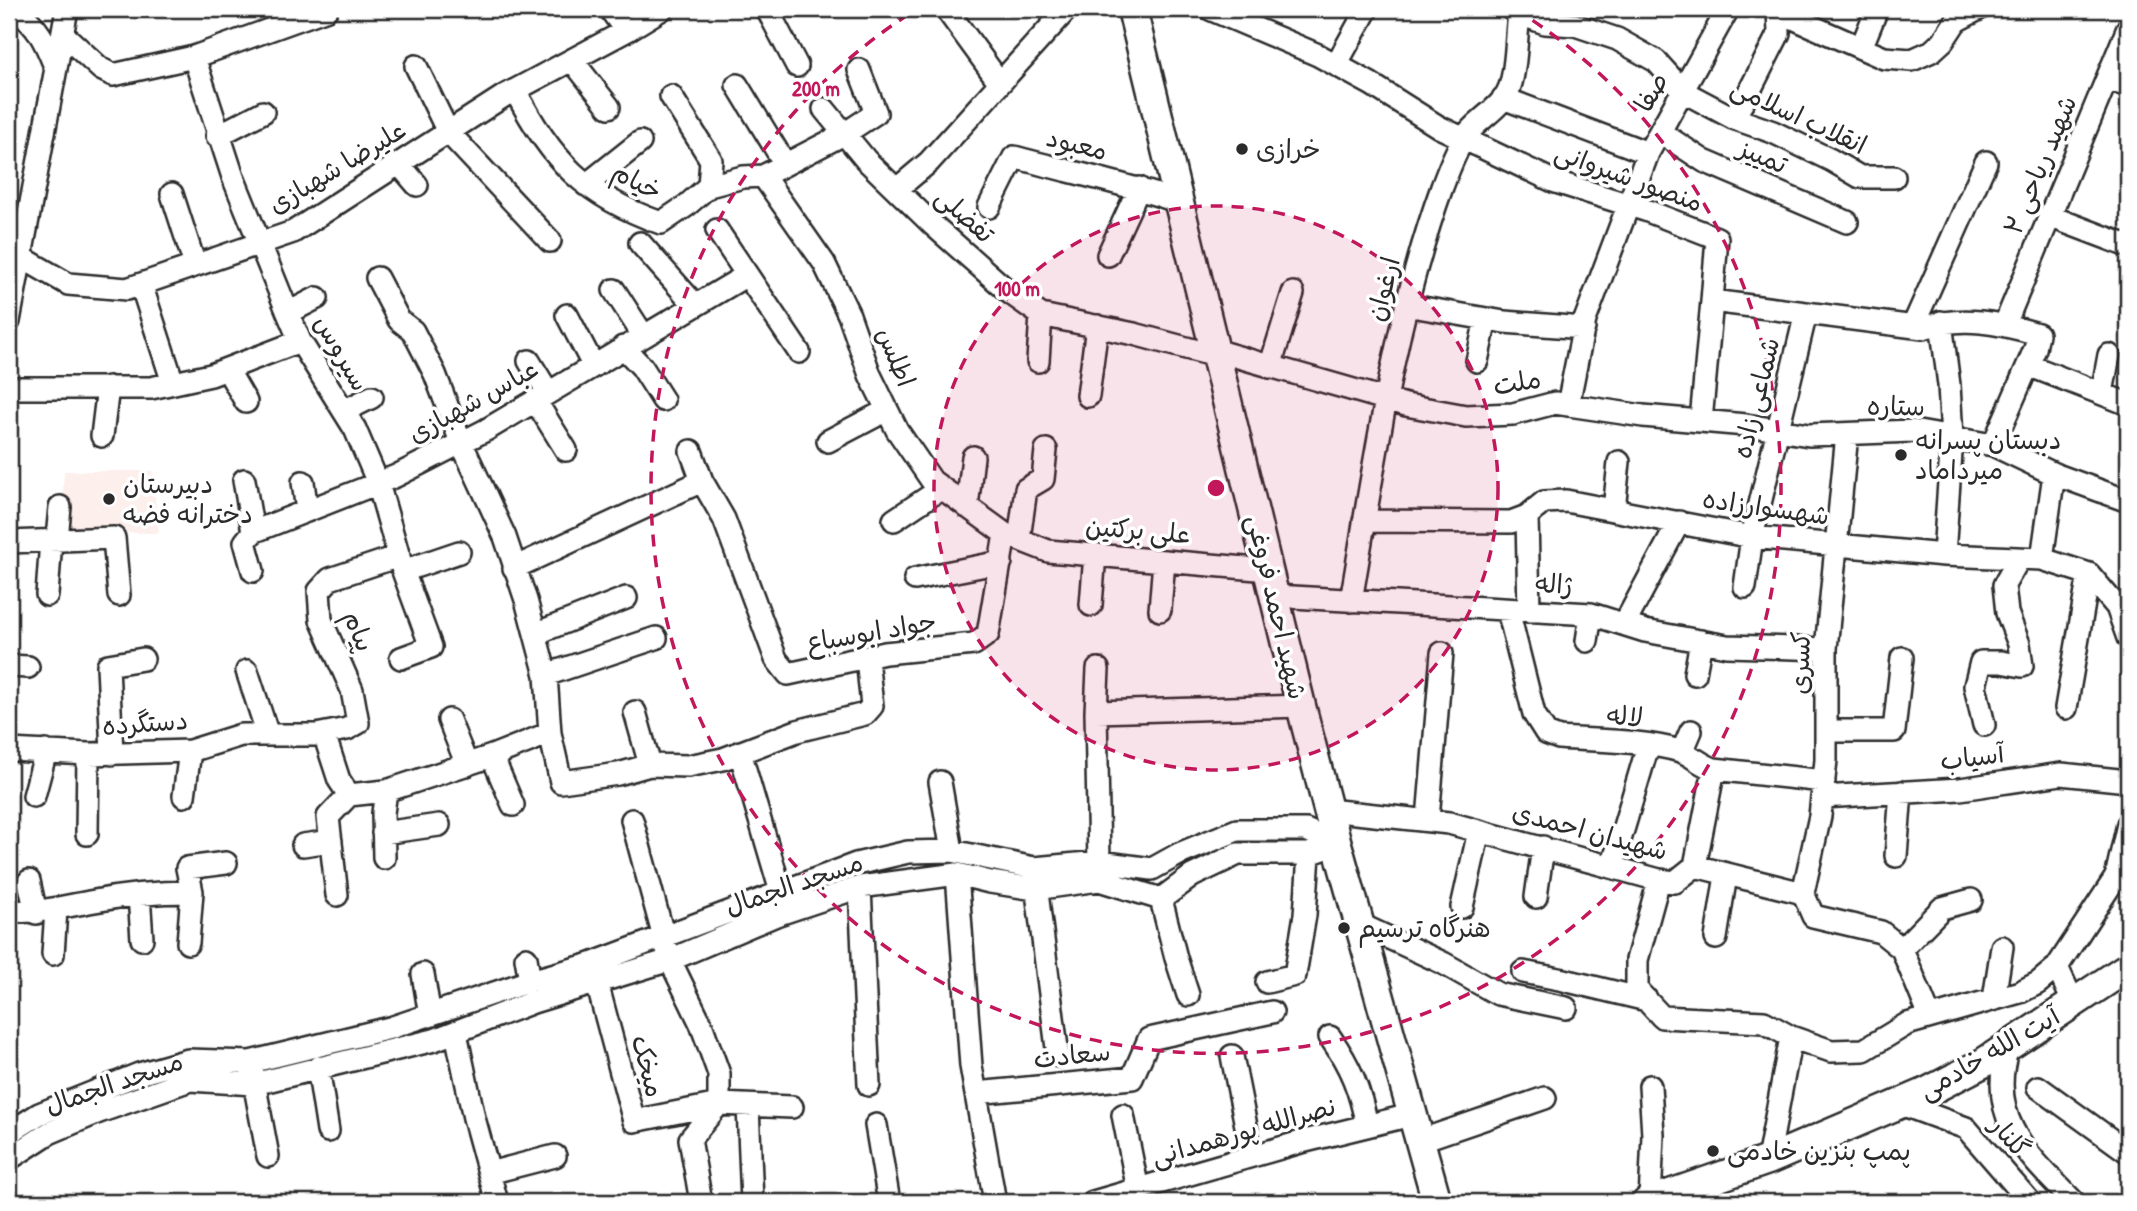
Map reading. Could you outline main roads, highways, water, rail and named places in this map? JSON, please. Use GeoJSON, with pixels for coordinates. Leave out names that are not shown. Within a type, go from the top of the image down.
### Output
{"type":"FeatureCollection","features":[{"type":"Feature","properties":{"kind":"main road","name":"شهید احمد فروغی"},"geometry":{"type":"LineString","coordinates":[[1132,9],[1301,706],[1437,1201]]}},
{"type":"Feature","properties":{"kind":"main road","name":"آیت الله خادمی"},"geometry":{"type":"LineString","coordinates":[[1649,1202],[1768,1160],[1901,1104],[1983,1063],[2004,1058],[2074,1004],[2128,967]]}},
{"type":"Feature","properties":{"kind":"place","name":"خرازی"},"geometry":{"type":"Point","coordinates":[1242,149]}},
{"type":"Feature","properties":{"kind":"place","name":"دبستان پسرانه میرداماد"},"geometry":{"type":"Point","coordinates":[1901,455]}},
{"type":"Feature","properties":{"kind":"place","name":"دبیرستان دخترانه فضه"},"geometry":{"type":"Point","coordinates":[109,499]}},
{"type":"Feature","properties":{"kind":"place","name":"هنرگاه ترسیم"},"geometry":{"type":"Point","coordinates":[1344,928]}},
{"type":"Feature","properties":{"kind":"place","name":"پمپ بنزین خادمی"},"geometry":{"type":"Point","coordinates":[1713,1151]}}]}
